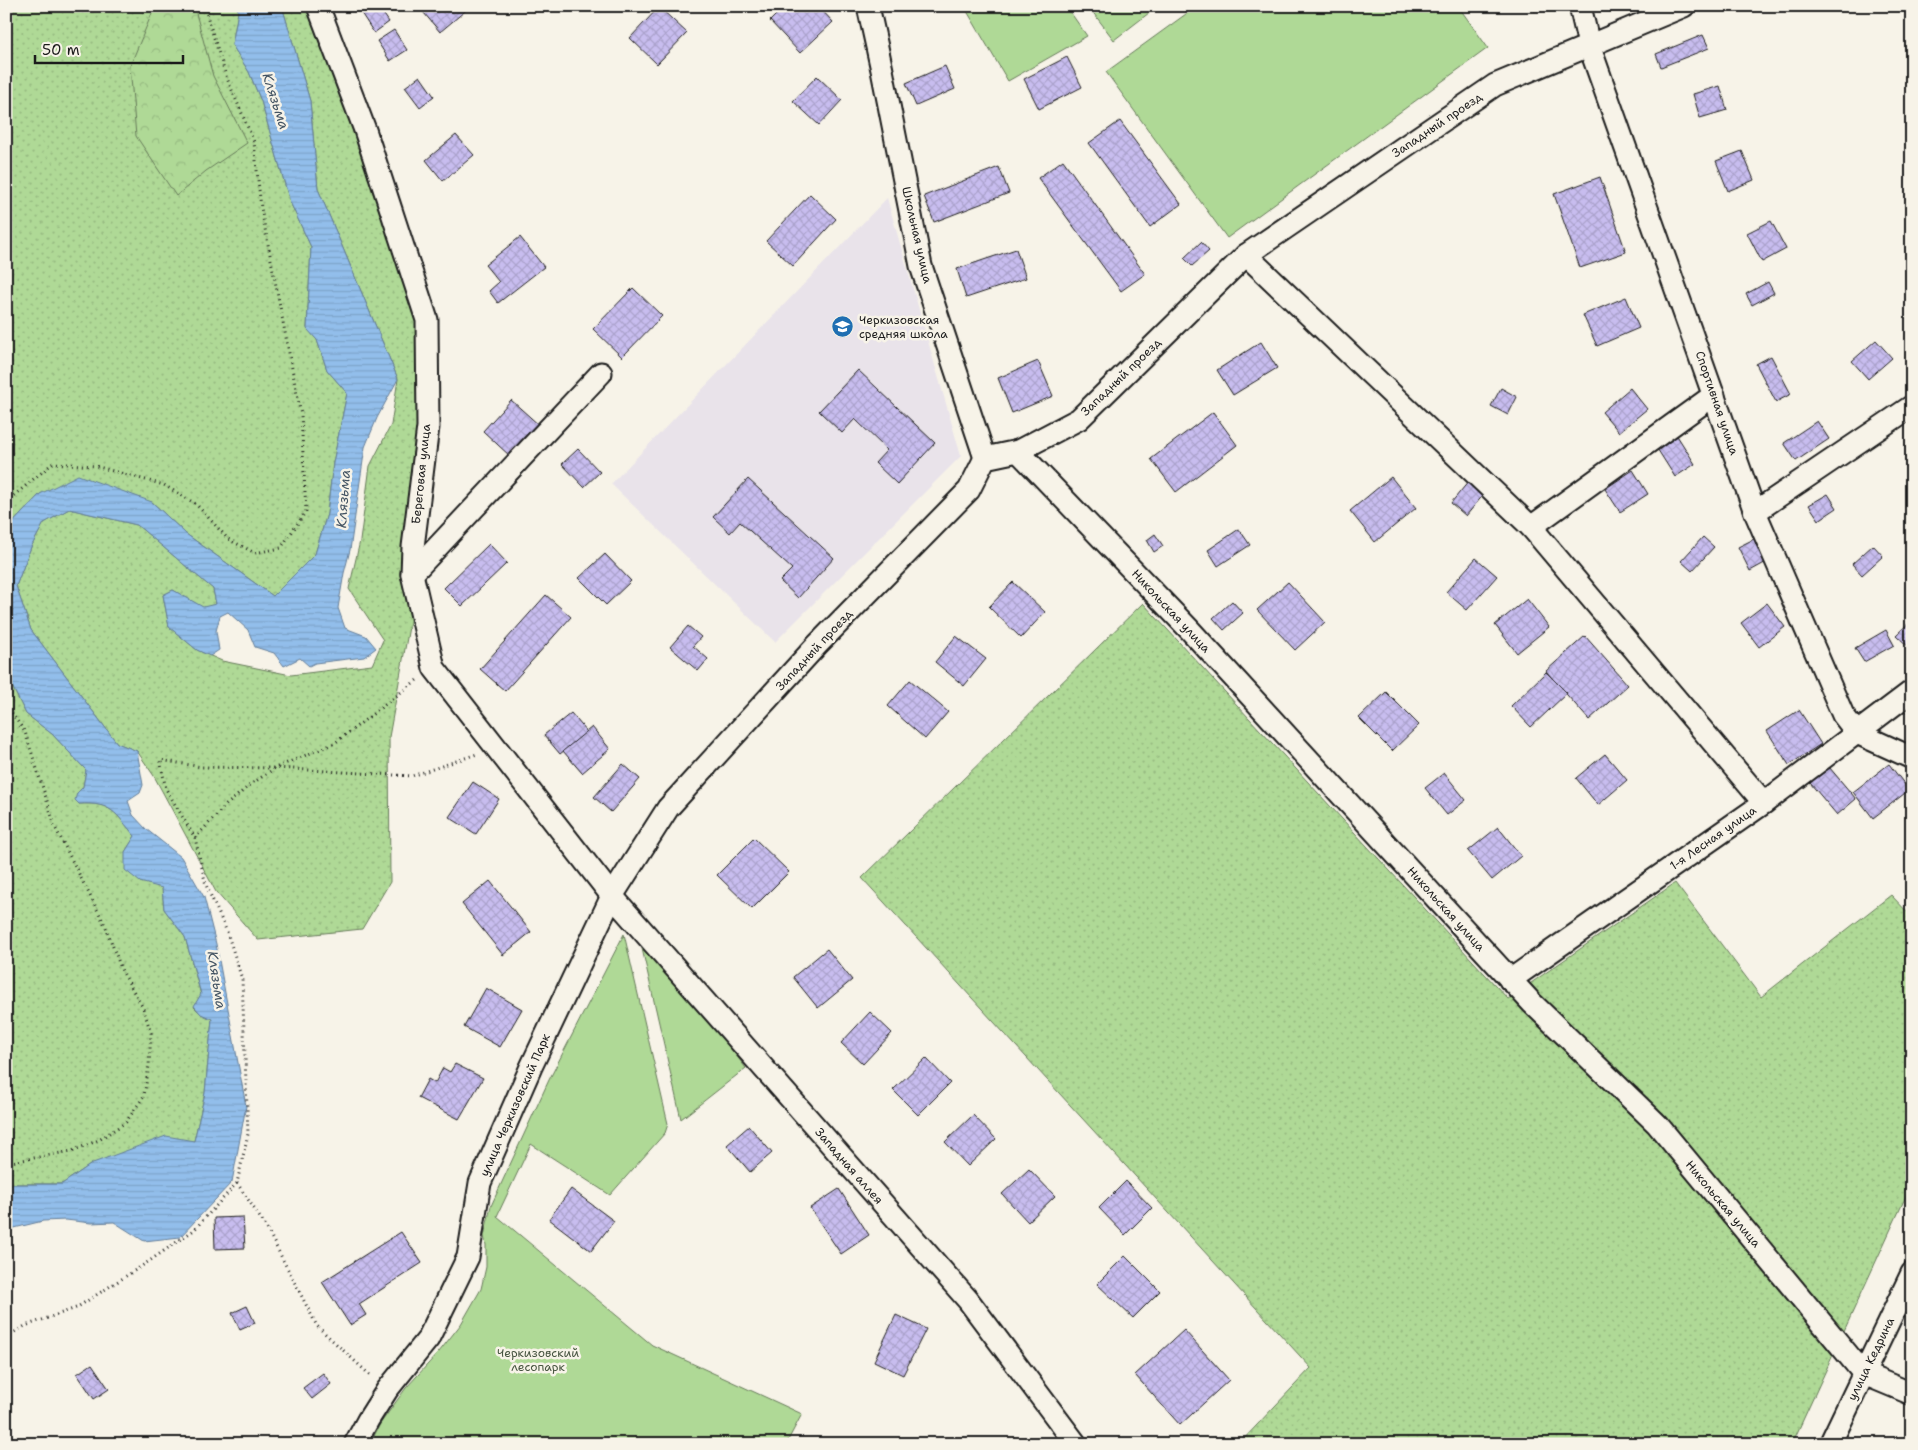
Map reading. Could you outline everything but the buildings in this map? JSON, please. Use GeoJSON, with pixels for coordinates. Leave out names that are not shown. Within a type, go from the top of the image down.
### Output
{"type":"FeatureCollection","features":[{"type":"Feature","properties":{"kind":"street","name":"Береговая улица"},"geometry":{"type":"LineString","coordinates":[[318,6],[365,130],[426,320],[428,427],[413,547],[412,574],[434,668],[612,896]]}},
{"type":"Feature","properties":{"kind":"street","name":"Школьная улица"},"geometry":{"type":"LineString","coordinates":[[868,6],[921,266],[985,458]]}},
{"type":"Feature","properties":{"kind":"street","name":"Спортивная улица"},"geometry":{"type":"LineString","coordinates":[[1580,6],[1589,45],[1755,512],[1843,715],[1858,733],[1912,758]]}},
{"type":"Feature","properties":{"kind":"street","name":"Западный проезд"},"geometry":{"type":"LineString","coordinates":[[612,896],[668,808],[818,645],[969,490],[985,458],[1018,451],[1079,419],[1246,255],[1495,85],[1684,6]]}},
{"type":"Feature","properties":{"kind":"street"},"geometry":{"type":"LineString","coordinates":[[1246,255],[1531,527],[1764,802]]}},
{"type":"Feature","properties":{"kind":"street"},"geometry":{"type":"LineString","coordinates":[[412,574],[601,373]]}},
{"type":"Feature","properties":{"kind":"street"},"geometry":{"type":"LineString","coordinates":[[1531,527],[1714,395]]}},
{"type":"Feature","properties":{"kind":"street"},"geometry":{"type":"LineString","coordinates":[[1755,512],[1912,406]]}},
{"type":"Feature","properties":{"kind":"street","name":"Никольская улица"},"geometry":{"type":"LineString","coordinates":[[1018,451],[1189,629],[1510,980],[1657,1124],[1864,1374]]}},
{"type":"Feature","properties":{"kind":"street","name":"1-я Лесная улица"},"geometry":{"type":"LineString","coordinates":[[1510,980],[1764,802],[1912,691]]}},
{"type":"Feature","properties":{"kind":"street","name":"улица Черкизовский Парк"},"geometry":{"type":"LineString","coordinates":[[355,1444],[387,1390],[428,1338],[468,1257],[480,1183],[612,896]]}},
{"type":"Feature","properties":{"kind":"street","name":"Западная аллея"},"geometry":{"type":"LineString","coordinates":[[612,896],[968,1300],[1076,1444]]}},
{"type":"Feature","properties":{"kind":"street","name":"улица Кедрина"},"geometry":{"type":"LineString","coordinates":[[1830,1444],[1912,1273]]}},
{"type":"Feature","properties":{"kind":"street"},"geometry":{"type":"LineString","coordinates":[[1864,1374],[1912,1394]]}},
{"type":"Feature","properties":{"kind":"path"},"geometry":{"type":"LineString","coordinates":[[6,502],[53,463],[95,466],[164,485],[196,504],[228,539],[255,553],[281,548],[306,511],[301,415],[261,208],[254,142],[226,76],[204,6]]}},
{"type":"Feature","properties":{"kind":"path"},"geometry":{"type":"LineString","coordinates":[[195,838],[250,784],[275,768],[335,743],[434,668]]}},
{"type":"Feature","properties":{"kind":"path"},"geometry":{"type":"LineString","coordinates":[[6,705],[25,732],[56,829],[105,926],[122,971],[143,1008],[151,1033],[149,1066],[144,1096],[126,1122],[99,1140],[72,1152],[6,1163]]}},
{"type":"Feature","properties":{"kind":"path"},"geometry":{"type":"LineString","coordinates":[[6,1337],[25,1326],[76,1308],[148,1262],[194,1230],[237,1183],[248,1134],[242,979],[227,932],[206,885],[195,838],[166,789],[160,760],[202,767],[275,768],[412,776],[497,748]]}},
{"type":"Feature","properties":{"kind":"path"},"geometry":{"type":"LineString","coordinates":[[237,1183],[265,1225],[317,1326],[387,1390]]}},
{"type":"Feature","properties":{"kind":"shaded area","name":"Черкизовская средняя школа"},"geometry":{"type":"Polygon","coordinates":[[[887,198],[961,456],[775,642],[611,484],[887,198]]]}},
{"type":"Feature","properties":{"kind":"green space"},"geometry":{"type":"Polygon","coordinates":[[[6,6],[237,6],[238,12],[232,45],[249,72],[261,101],[290,202],[311,247],[307,328],[317,340],[327,370],[347,393],[333,463],[327,514],[315,554],[273,596],[186,534],[152,502],[40,494],[6,530],[6,6]]]}},
{"type":"Feature","properties":{"kind":"green space"},"geometry":{"type":"Polygon","coordinates":[[[155,6],[194,6],[213,76],[247,143],[206,171],[176,196],[136,136],[130,66],[155,6]]]}},
{"type":"Feature","properties":{"kind":"green space"},"geometry":{"type":"Polygon","coordinates":[[[282,6],[315,6],[427,320],[422,555],[389,737],[390,882],[362,929],[258,940],[216,892],[154,776],[137,751],[117,743],[31,630],[16,586],[31,547],[44,523],[69,509],[137,525],[213,589],[216,604],[203,608],[173,590],[163,595],[169,627],[197,650],[222,661],[291,675],[372,665],[383,640],[349,589],[360,541],[370,466],[391,425],[398,379],[318,189],[310,101],[282,6]]]}},
{"type":"Feature","properties":{"kind":"green space"},"geometry":{"type":"Polygon","coordinates":[[[964,6],[1066,6],[1087,36],[1008,81],[964,6]]]}},
{"type":"Feature","properties":{"kind":"green space"},"geometry":{"type":"Polygon","coordinates":[[[1088,6],[1158,6],[1114,40],[1088,6]]]}},
{"type":"Feature","properties":{"kind":"green space"},"geometry":{"type":"Polygon","coordinates":[[[1197,6],[1458,6],[1488,48],[1227,238],[1106,72],[1197,6]]]}},
{"type":"Feature","properties":{"kind":"green space"},"geometry":{"type":"Polygon","coordinates":[[[1143,603],[1508,999],[1675,883],[1761,997],[1891,895],[1912,917],[1912,1183],[1792,1444],[1239,1444],[1311,1368],[862,878],[1143,603]]]}},
{"type":"Feature","properties":{"kind":"green space"},"geometry":{"type":"Polygon","coordinates":[[[6,674],[26,714],[52,734],[86,770],[83,787],[77,793],[79,804],[106,807],[117,815],[135,836],[125,852],[140,882],[162,887],[164,909],[185,937],[201,995],[194,1007],[201,1014],[212,1019],[205,1093],[194,1141],[93,1163],[62,1184],[6,1184],[6,674]]]}},
{"type":"Feature","properties":{"kind":"green space"},"geometry":{"type":"Polygon","coordinates":[[[638,931],[746,1068],[681,1119],[638,931]]]}},
{"type":"Feature","properties":{"kind":"green space","name":"Черкизовский лесопарк"},"geometry":{"type":"Polygon","coordinates":[[[624,934],[668,1124],[665,1133],[610,1195],[531,1144],[497,1216],[652,1345],[802,1414],[786,1444],[370,1444],[380,1424],[406,1388],[439,1352],[461,1324],[481,1289],[486,1267],[484,1236],[491,1206],[549,1080],[624,934]]]}},
{"type":"Feature","properties":{"kind":"water","name":"Клязьма"},"geometry":{"type":"Polygon","coordinates":[[[237,6],[282,6],[310,101],[318,189],[398,379],[377,418],[365,447],[350,550],[338,608],[345,628],[366,636],[376,648],[364,657],[315,663],[309,666],[300,658],[284,666],[274,653],[255,647],[248,630],[228,612],[220,616],[216,631],[219,650],[210,656],[197,650],[169,627],[163,595],[173,590],[203,607],[216,604],[213,589],[137,525],[69,509],[44,523],[31,547],[16,586],[31,630],[117,743],[137,751],[143,785],[140,793],[128,801],[133,815],[146,829],[181,857],[204,897],[216,944],[246,1106],[232,1182],[180,1237],[144,1241],[114,1222],[91,1223],[66,1220],[43,1221],[6,1230],[6,1184],[62,1184],[93,1163],[166,1136],[194,1141],[205,1093],[212,1019],[201,1014],[194,1006],[201,994],[185,937],[164,909],[162,888],[140,882],[125,870],[125,852],[135,836],[117,815],[106,807],[79,804],[75,800],[77,793],[83,787],[86,770],[52,734],[26,714],[6,674],[6,530],[40,494],[78,475],[152,502],[186,534],[273,596],[315,554],[327,514],[333,463],[347,393],[327,370],[317,340],[307,329],[311,247],[290,202],[261,101],[249,72],[232,45],[238,12],[237,6]]]}},
{"type":"Feature","properties":{"kind":"place","name":"Черкизовская средняя школа"},"geometry":{"type":"Point","coordinates":[843,327]}}]}
